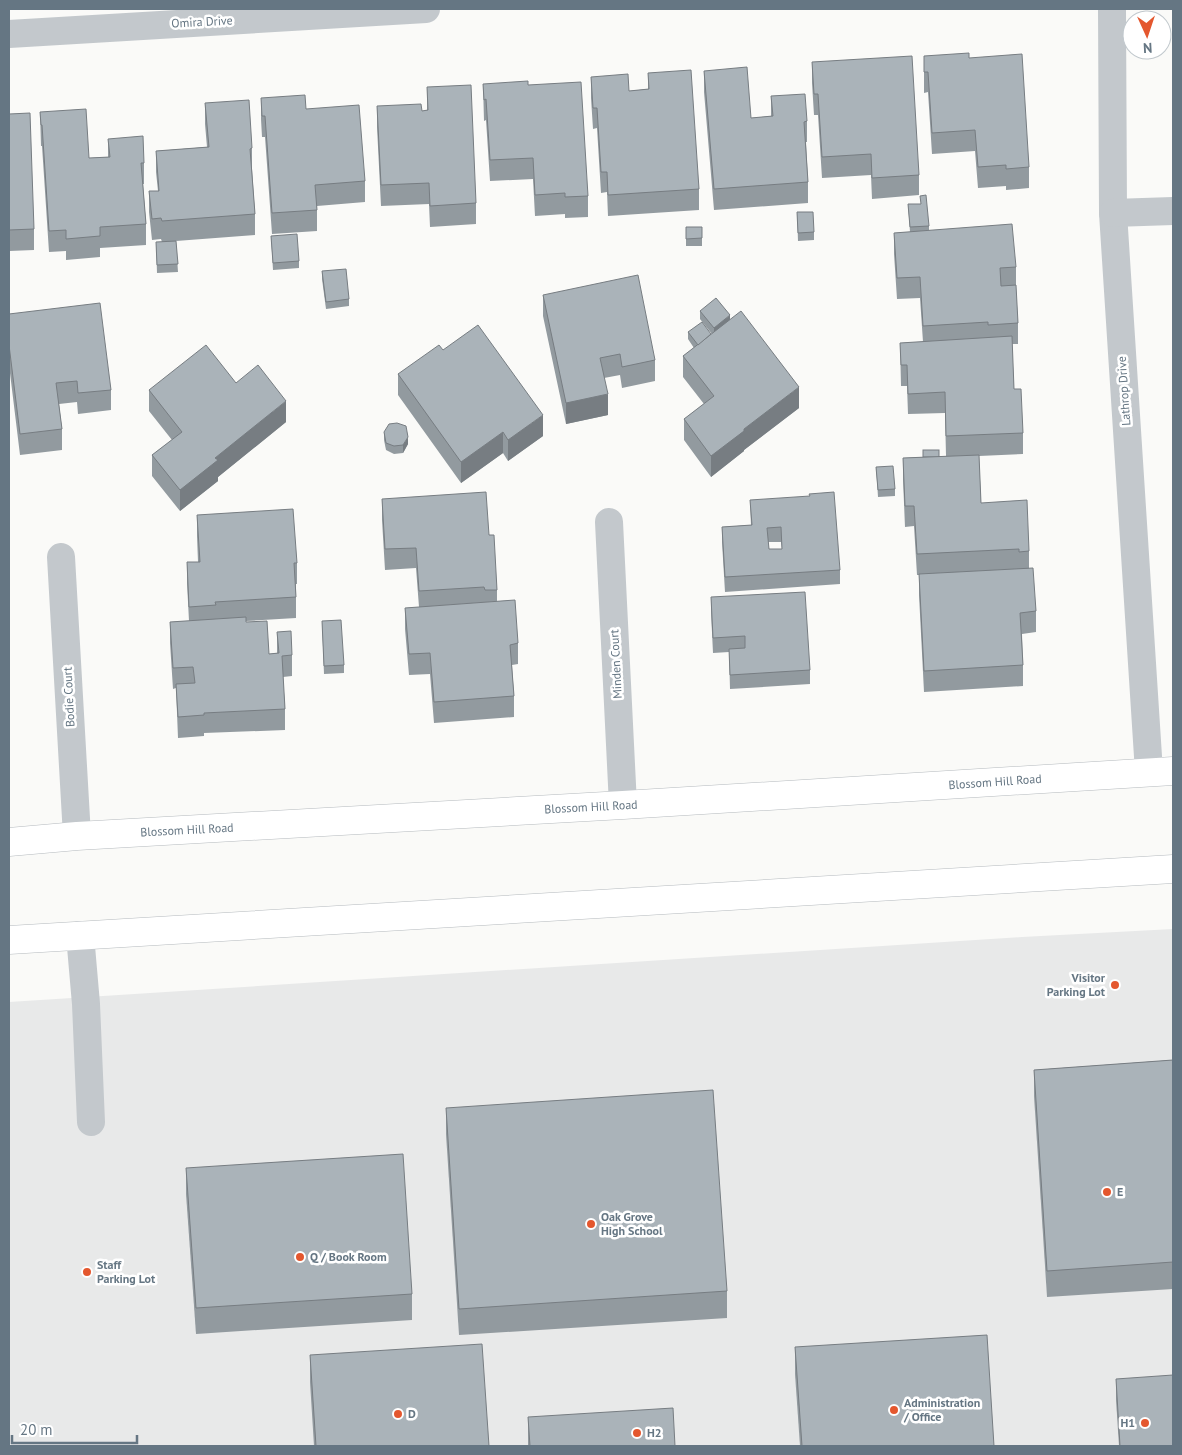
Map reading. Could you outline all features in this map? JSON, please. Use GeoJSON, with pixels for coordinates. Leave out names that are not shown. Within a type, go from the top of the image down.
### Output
{"type":"FeatureCollection","features":[{"type":"Feature","properties":{"kind":"main road","name":"Blossom Hill Road"},"geometry":{"type":"LineString","coordinates":[[9,842],[77,836],[623,805],[1161,771]]}},
{"type":"Feature","properties":{"kind":"main road"},"geometry":{"type":"LineString","coordinates":[[9,940],[1173,869]]}},
{"type":"Feature","properties":{"kind":"street","name":"Omira Drive"},"geometry":{"type":"LineString","coordinates":[[9,34],[223,15],[426,9]]}},
{"type":"Feature","properties":{"kind":"street","name":"Lathrop Drive"},"geometry":{"type":"LineString","coordinates":[[1112,9],[1113,213],[1161,771]]}},
{"type":"Feature","properties":{"kind":"street"},"geometry":{"type":"LineString","coordinates":[[1113,213],[1173,211]]}},
{"type":"Feature","properties":{"kind":"street","name":"Minden Court"},"geometry":{"type":"LineString","coordinates":[[609,522],[623,805]]}},
{"type":"Feature","properties":{"kind":"street","name":"Bodie Court"},"geometry":{"type":"LineString","coordinates":[[61,557],[77,836]]}},
{"type":"Feature","properties":{"kind":"street"},"geometry":{"type":"LineString","coordinates":[[80,936],[86,1004],[91,1122]]}},
{"type":"Feature","properties":{"kind":"shaded area","name":"Oak Grove High School"},"geometry":{"type":"Polygon","coordinates":[[[1173,929],[1173,1446],[9,1446],[9,1002],[1173,929]]]}},
{"type":"Feature","properties":{"kind":"building"},"geometry":{"type":"Polygon","coordinates":[[[969,53],[969,58],[1022,54],[1029,167],[1006,169],[1006,165],[978,167],[975,130],[932,133],[928,72],[924,72],[924,56],[969,53]]]}},
{"type":"Feature","properties":{"kind":"building"},"geometry":{"type":"Polygon","coordinates":[[[912,56],[919,175],[872,178],[871,154],[822,157],[818,94],[814,94],[812,62],[912,56]]]}},
{"type":"Feature","properties":{"kind":"building"},"geometry":{"type":"Polygon","coordinates":[[[747,67],[751,118],[773,116],[771,96],[805,94],[807,121],[804,122],[808,182],[714,189],[704,71],[747,67]]]}},
{"type":"Feature","properties":{"kind":"building"},"geometry":{"type":"Polygon","coordinates":[[[691,70],[699,189],[608,195],[607,172],[601,172],[597,108],[593,108],[591,77],[628,74],[629,91],[649,89],[648,73],[691,70]]]}},
{"type":"Feature","properties":{"kind":"building"},"geometry":{"type":"Polygon","coordinates":[[[528,81],[528,85],[581,82],[588,196],[565,197],[565,193],[535,195],[533,158],[490,160],[486,99],[484,100],[483,84],[528,81]]]}},
{"type":"Feature","properties":{"kind":"building"},"geometry":{"type":"Polygon","coordinates":[[[471,85],[476,203],[430,206],[429,183],[381,185],[377,106],[421,104],[422,111],[428,110],[427,87],[471,85]]]}},
{"type":"Feature","properties":{"kind":"building"},"geometry":{"type":"Polygon","coordinates":[[[305,95],[306,109],[359,105],[365,181],[315,185],[317,210],[272,213],[265,116],[262,116],[261,98],[305,95]]]}},
{"type":"Feature","properties":{"kind":"building"},"geometry":{"type":"Polygon","coordinates":[[[249,100],[252,148],[250,149],[255,214],[162,221],[161,218],[152,219],[149,191],[159,191],[156,151],[209,147],[205,103],[249,100]]]}},
{"type":"Feature","properties":{"kind":"building"},"geometry":{"type":"Polygon","coordinates":[[[86,109],[89,158],[110,157],[108,139],[143,136],[144,163],[141,163],[146,224],[100,227],[100,236],[66,239],[66,230],[49,231],[40,112],[86,109]]]}},
{"type":"Feature","properties":{"kind":"building"},"geometry":{"type":"Polygon","coordinates":[[[30,113],[34,229],[9,230],[9,114],[30,113]]]}},
{"type":"Feature","properties":{"kind":"building"},"geometry":{"type":"Polygon","coordinates":[[[926,195],[929,226],[910,227],[908,204],[921,204],[920,196],[926,195]]]}},
{"type":"Feature","properties":{"kind":"building"},"geometry":{"type":"Polygon","coordinates":[[[797,212],[813,212],[814,232],[798,233],[797,212]]]}},
{"type":"Feature","properties":{"kind":"building"},"geometry":{"type":"Polygon","coordinates":[[[1012,224],[1016,267],[1000,268],[1001,286],[1016,285],[1018,323],[988,325],[988,322],[923,326],[920,277],[897,278],[894,233],[1012,224]]]}},
{"type":"Feature","properties":{"kind":"building"},"geometry":{"type":"Polygon","coordinates":[[[686,227],[702,227],[702,238],[686,239],[686,227]]]}},
{"type":"Feature","properties":{"kind":"building"},"geometry":{"type":"Polygon","coordinates":[[[297,234],[299,261],[273,263],[271,236],[297,234]]]}},
{"type":"Feature","properties":{"kind":"building"},"geometry":{"type":"Polygon","coordinates":[[[176,241],[178,264],[157,265],[156,242],[176,241]]]}},
{"type":"Feature","properties":{"kind":"building"},"geometry":{"type":"Polygon","coordinates":[[[346,269],[349,299],[326,302],[322,271],[346,269]]]}},
{"type":"Feature","properties":{"kind":"building"},"geometry":{"type":"Polygon","coordinates":[[[638,275],[655,360],[622,367],[620,354],[600,358],[608,394],[566,403],[543,295],[638,275]]]}},
{"type":"Feature","properties":{"kind":"building"},"geometry":{"type":"Polygon","coordinates":[[[716,298],[730,315],[714,328],[700,311],[716,298]]]}},
{"type":"Feature","properties":{"kind":"building"},"geometry":{"type":"Polygon","coordinates":[[[100,303],[111,390],[78,393],[77,381],[56,383],[62,429],[20,434],[9,345],[9,314],[100,303]]]}},
{"type":"Feature","properties":{"kind":"building"},"geometry":{"type":"Polygon","coordinates":[[[741,311],[799,387],[711,456],[684,419],[714,396],[683,356],[741,311]]]}},
{"type":"Feature","properties":{"kind":"building"},"geometry":{"type":"Polygon","coordinates":[[[702,322],[711,334],[698,345],[688,332],[702,322]]]}},
{"type":"Feature","properties":{"kind":"building"},"geometry":{"type":"Polygon","coordinates":[[[478,325],[543,415],[508,440],[503,432],[461,462],[398,374],[439,345],[443,350],[478,325]]]}},
{"type":"Feature","properties":{"kind":"building"},"geometry":{"type":"Polygon","coordinates":[[[1012,336],[1014,389],[1021,389],[1023,433],[946,436],[945,392],[908,394],[907,365],[901,365],[900,343],[1012,336]]]}},
{"type":"Feature","properties":{"kind":"building"},"geometry":{"type":"Polygon","coordinates":[[[206,345],[236,383],[258,365],[286,401],[215,458],[218,460],[180,490],[152,455],[182,432],[149,390],[206,345]]]}},
{"type":"Feature","properties":{"kind":"building"},"geometry":{"type":"Polygon","coordinates":[[[397,423],[406,426],[408,437],[403,445],[394,446],[386,443],[384,432],[389,424],[397,423]]]}},
{"type":"Feature","properties":{"kind":"building"},"geometry":{"type":"Polygon","coordinates":[[[923,450],[939,450],[939,457],[923,457],[923,450]]]}},
{"type":"Feature","properties":{"kind":"building"},"geometry":{"type":"Polygon","coordinates":[[[979,455],[981,503],[1027,500],[1029,551],[1019,552],[1019,549],[917,554],[914,506],[905,506],[903,458],[979,455]]]}},
{"type":"Feature","properties":{"kind":"building"},"geometry":{"type":"Polygon","coordinates":[[[893,466],[895,489],[878,490],[876,467],[893,466]]]}},
{"type":"Feature","properties":{"kind":"building"},"geometry":{"type":"Polygon","coordinates":[[[486,492],[489,535],[494,535],[497,590],[485,590],[484,587],[419,591],[416,548],[385,549],[382,499],[486,492]]]}},
{"type":"Feature","properties":{"kind":"building"},"geometry":{"type":"Polygon","coordinates":[[[834,492],[840,570],[725,577],[722,527],[752,525],[750,500],[810,496],[809,494],[834,492]],[[781,527],[767,528],[769,549],[782,549],[781,527]]]}},
{"type":"Feature","properties":{"kind":"building"},"geometry":{"type":"Polygon","coordinates":[[[293,509],[297,563],[294,563],[296,597],[215,602],[216,605],[189,607],[187,562],[200,562],[197,515],[293,509]]]}},
{"type":"Feature","properties":{"kind":"building"},"geometry":{"type":"Polygon","coordinates":[[[1033,568],[1036,611],[1020,613],[1023,665],[924,671],[919,574],[1033,568]]]}},
{"type":"Feature","properties":{"kind":"building"},"geometry":{"type":"Polygon","coordinates":[[[805,592],[810,670],[730,675],[729,649],[745,648],[745,636],[713,638],[711,597],[805,592]]]}},
{"type":"Feature","properties":{"kind":"building"},"geometry":{"type":"Polygon","coordinates":[[[515,600],[518,643],[510,645],[514,696],[434,702],[430,653],[409,654],[405,608],[515,600]]]}},
{"type":"Feature","properties":{"kind":"building"},"geometry":{"type":"Polygon","coordinates":[[[246,617],[246,622],[267,621],[269,654],[279,653],[277,632],[291,631],[292,655],[282,656],[285,709],[204,713],[204,715],[178,717],[176,684],[195,683],[193,667],[173,668],[170,622],[246,617]]]}},
{"type":"Feature","properties":{"kind":"building"},"geometry":{"type":"Polygon","coordinates":[[[341,620],[344,665],[324,666],[322,621],[341,620]]]}},
{"type":"Feature","properties":{"kind":"building","name":"E"},"geometry":{"type":"Polygon","coordinates":[[[1173,1060],[1173,1262],[1047,1271],[1034,1070],[1173,1060]]]}},
{"type":"Feature","properties":{"kind":"building"},"geometry":{"type":"Polygon","coordinates":[[[713,1090],[727,1291],[459,1309],[446,1108],[713,1090]]]}},
{"type":"Feature","properties":{"kind":"building","name":"Q / Book Room"},"geometry":{"type":"Polygon","coordinates":[[[403,1154],[412,1294],[196,1308],[186,1168],[403,1154]]]}},
{"type":"Feature","properties":{"kind":"building","name":"Administration / Office"},"geometry":{"type":"Polygon","coordinates":[[[987,1335],[994,1446],[802,1446],[795,1347],[987,1335]]]}},
{"type":"Feature","properties":{"kind":"building","name":"D"},"geometry":{"type":"Polygon","coordinates":[[[482,1344],[489,1446],[316,1446],[310,1355],[482,1344]]]}},
{"type":"Feature","properties":{"kind":"building","name":"H1"},"geometry":{"type":"Polygon","coordinates":[[[1173,1375],[1173,1446],[1120,1446],[1116,1379],[1173,1375]]]}},
{"type":"Feature","properties":{"kind":"building"},"geometry":{"type":"Polygon","coordinates":[[[673,1408],[675,1446],[530,1446],[528,1417],[673,1408]]]}},
{"type":"Feature","properties":{"kind":"place","name":"Visitor Parking Lot"},"geometry":{"type":"Point","coordinates":[1115,985]}},
{"type":"Feature","properties":{"kind":"place","name":"E"},"geometry":{"type":"Point","coordinates":[1107,1192]}},
{"type":"Feature","properties":{"kind":"place","name":"Oak Grove High School"},"geometry":{"type":"Point","coordinates":[591,1224]}},
{"type":"Feature","properties":{"kind":"place","name":"Q / Book Room"},"geometry":{"type":"Point","coordinates":[300,1257]}},
{"type":"Feature","properties":{"kind":"place","name":"Staff Parking Lot"},"geometry":{"type":"Point","coordinates":[87,1272]}},
{"type":"Feature","properties":{"kind":"place","name":"Administration / Office"},"geometry":{"type":"Point","coordinates":[894,1410]}},
{"type":"Feature","properties":{"kind":"place","name":"D"},"geometry":{"type":"Point","coordinates":[398,1414]}},
{"type":"Feature","properties":{"kind":"place","name":"H1"},"geometry":{"type":"Point","coordinates":[1145,1423]}},
{"type":"Feature","properties":{"kind":"place","name":"H2"},"geometry":{"type":"Point","coordinates":[637,1433]}}]}
